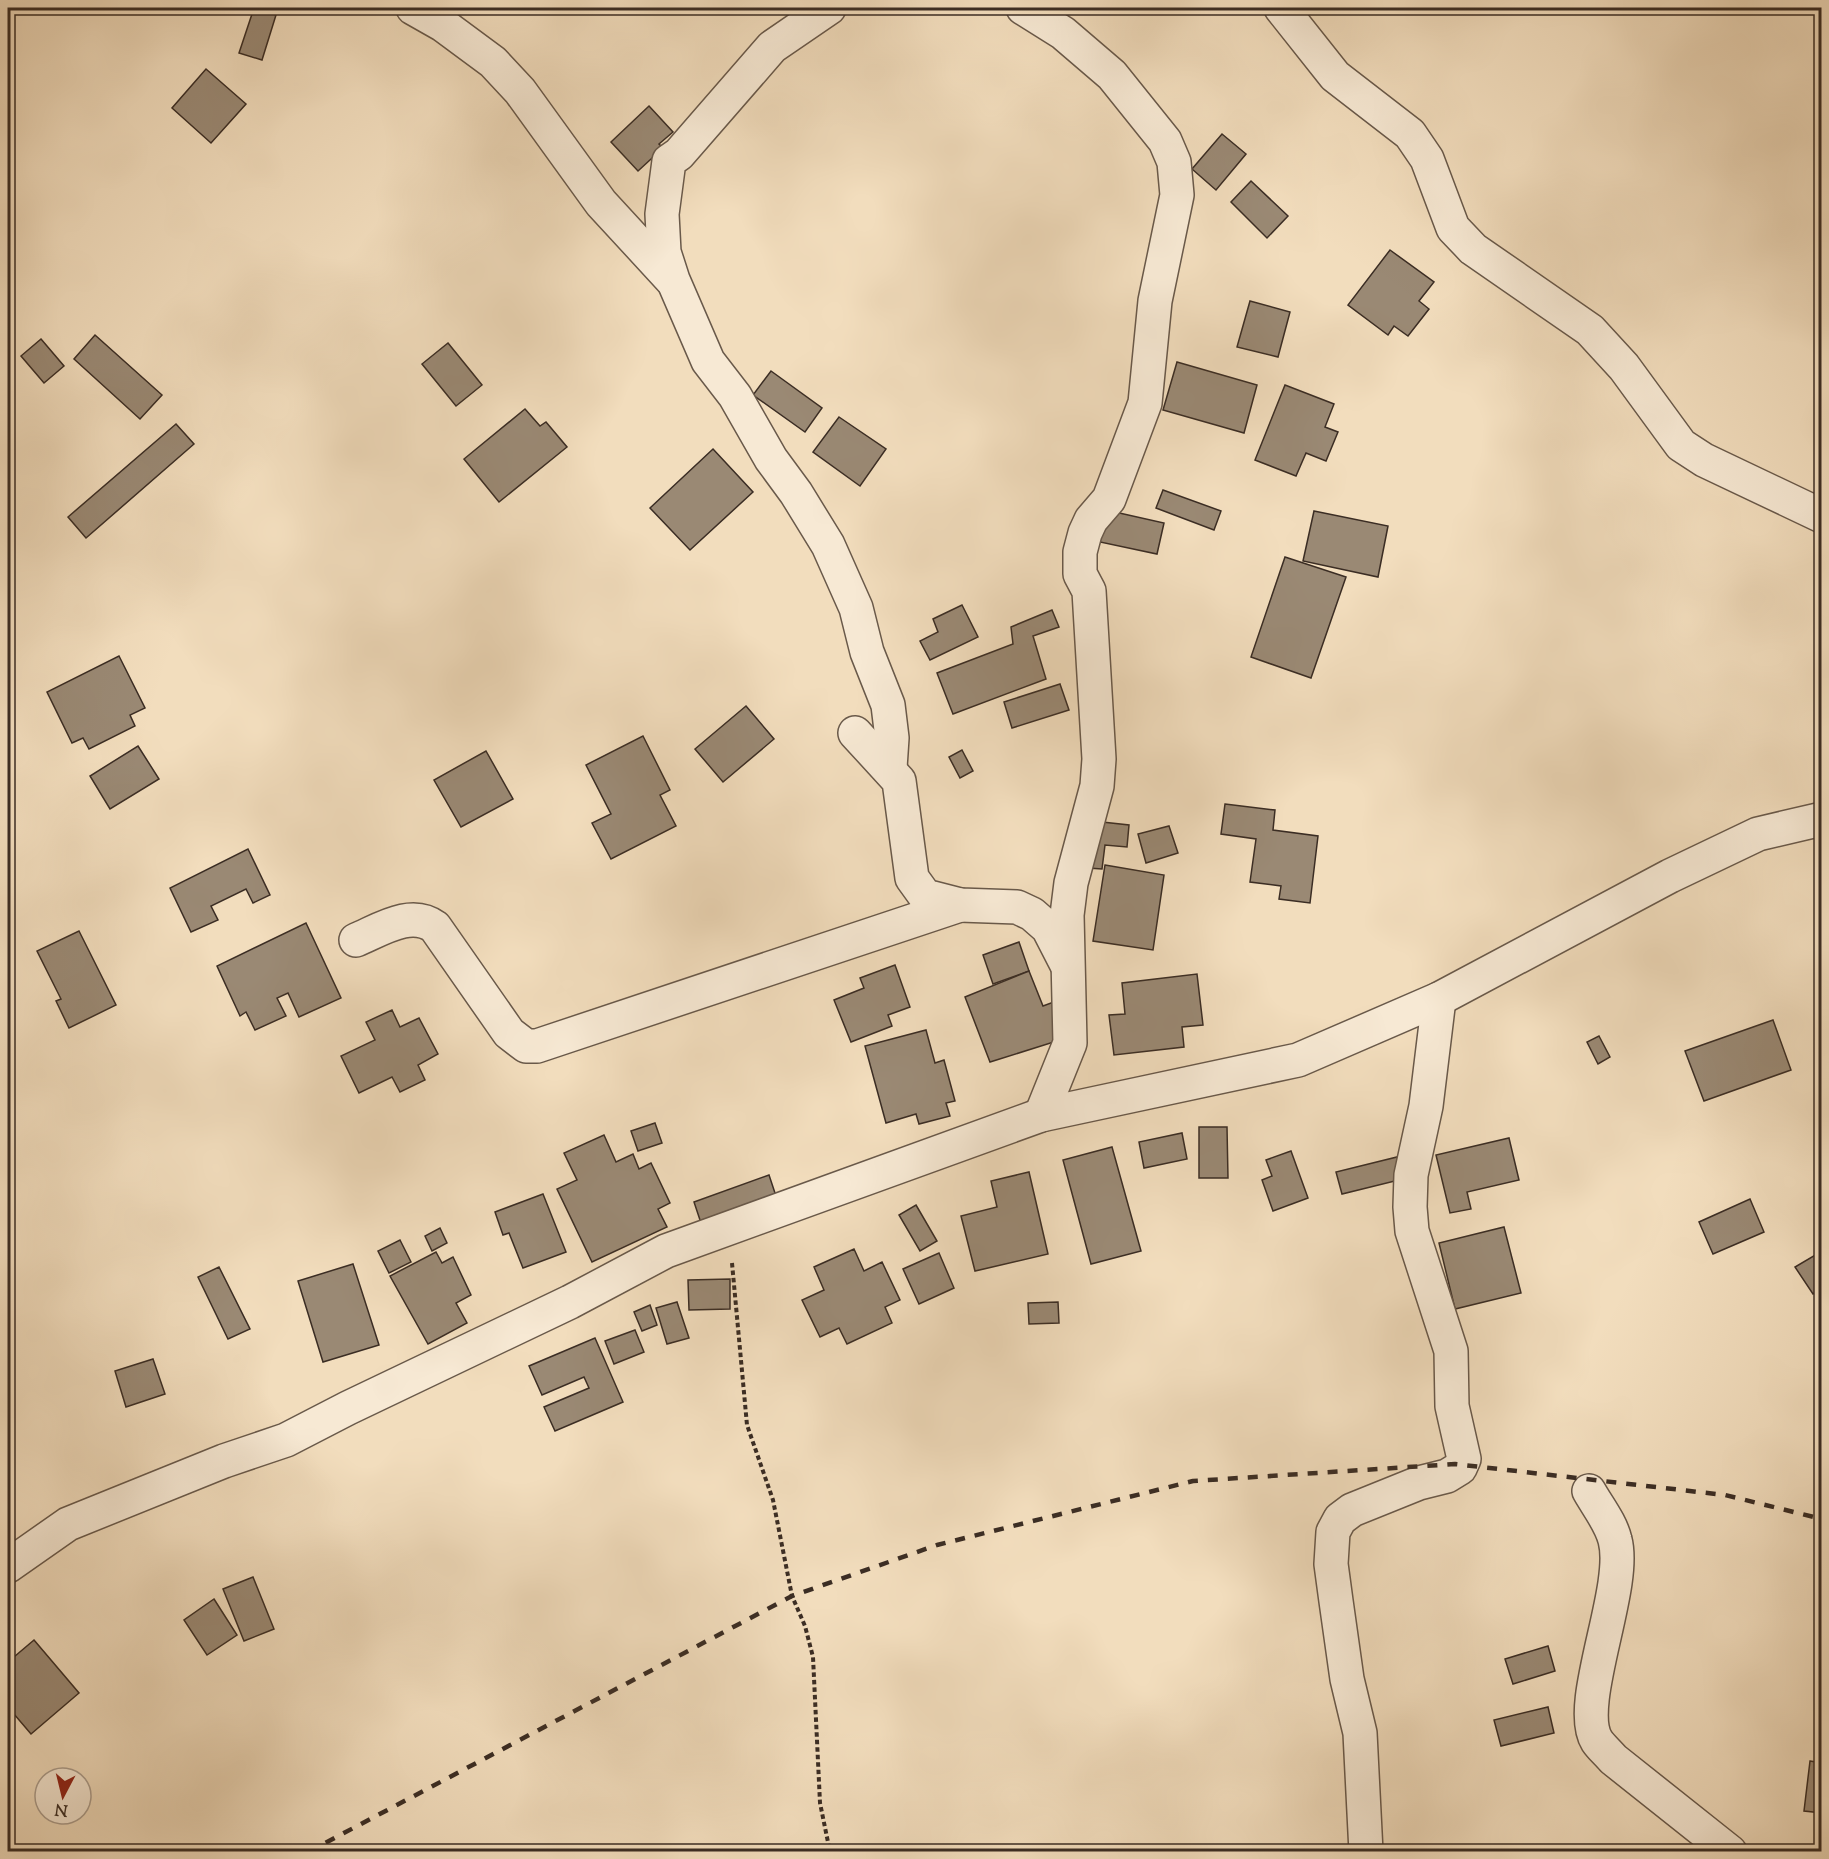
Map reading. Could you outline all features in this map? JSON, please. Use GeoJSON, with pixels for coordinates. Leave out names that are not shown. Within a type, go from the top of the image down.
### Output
{"type":"FeatureCollection","features":[{"type":"Feature","properties":{"kind":"street"},"geometry":{"type":"LineString","coordinates":[[413,8],[443,25],[493,62],[520,91],[601,202],[673,280]]}},
{"type":"Feature","properties":{"kind":"street"},"geometry":{"type":"LineString","coordinates":[[829,8],[772,47],[679,154],[669,161],[662,214],[664,252],[673,280],[708,361],[735,396],[771,459],[823,536],[838,566],[856,608],[867,652],[888,705],[892,738],[890,768]]}},
{"type":"Feature","properties":{"kind":"street"},"geometry":{"type":"LineString","coordinates":[[1023,8],[1063,33],[1112,75],[1129,95],[1165,141],[1174,162],[1177,195],[1155,301],[1144,403],[1109,499],[1091,520],[1080,552],[1080,574],[1089,591],[1099,759],[1097,786],[1071,883],[1067,964],[1070,1043],[1041,1115]]}},
{"type":"Feature","properties":{"kind":"street"},"geometry":{"type":"LineString","coordinates":[[1281,8],[1335,76],[1410,134],[1427,159],[1453,228],[1473,249],[1590,330],[1624,367],[1682,445],[1704,460],[1821,516]]}},
{"type":"Feature","properties":{"kind":"street"},"geometry":{"type":"LineString","coordinates":[[855,733],[890,768],[899,781],[903,794],[912,878],[925,896],[960,905],[1017,907],[1032,914],[1048,928],[1067,964]]}},
{"type":"Feature","properties":{"kind":"street"},"geometry":{"type":"LineString","coordinates":[[8,1566],[68,1524],[224,1461],[286,1440],[358,1402],[570,1302],[666,1251],[1041,1115],[1298,1060],[1439,999],[1670,876],[1758,834],[1821,819]]}},
{"type":"Feature","properties":{"kind":"street"},"geometry":{"type":"LineString","coordinates":[[356,940],[411,919],[428,922],[435,927],[509,1033],[526,1046],[537,1046],[960,905]]}},
{"type":"Feature","properties":{"kind":"street"},"geometry":{"type":"LineString","coordinates":[[1366,1851],[1360,1733],[1347,1678],[1336,1601],[1331,1555],[1334,1532],[1340,1519],[1352,1510],[1419,1483],[1447,1476],[1460,1468],[1464,1459],[1452,1406],[1451,1351],[1412,1231],[1410,1207],[1411,1175],[1426,1106],[1439,999]]}},
{"type":"Feature","properties":{"kind":"street"},"geometry":{"type":"LineString","coordinates":[[1589,1491],[1607,1520],[1617,1552],[1590,1718],[1596,1740],[1613,1758],[1730,1851]]}},
{"type":"Feature","properties":{"kind":"path"},"geometry":{"type":"LineString","coordinates":[[729,1229],[747,1425],[772,1500],[792,1596],[806,1626],[813,1657],[820,1803],[830,1851]]}},
{"type":"Feature","properties":{"kind":"building"},"geometry":{"type":"Polygon","coordinates":[[[254,8],[276,15],[262,60],[239,53],[254,8]]]}},
{"type":"Feature","properties":{"kind":"building"},"geometry":{"type":"Polygon","coordinates":[[[781,8],[803,8],[795,18],[781,8]]]}},
{"type":"Feature","properties":{"kind":"building"},"geometry":{"type":"Polygon","coordinates":[[[206,69],[246,104],[211,143],[172,108],[206,69]]]}},
{"type":"Feature","properties":{"kind":"building"},"geometry":{"type":"Polygon","coordinates":[[[649,106],[673,132],[659,144],[663,148],[638,171],[611,142],[649,106]]]}},
{"type":"Feature","properties":{"kind":"building"},"geometry":{"type":"Polygon","coordinates":[[[1222,134],[1246,154],[1216,190],[1192,169],[1222,134]]]}},
{"type":"Feature","properties":{"kind":"building"},"geometry":{"type":"Polygon","coordinates":[[[1251,181],[1288,216],[1267,238],[1231,202],[1251,181]]]}},
{"type":"Feature","properties":{"kind":"building"},"geometry":{"type":"Polygon","coordinates":[[[1390,250],[1434,282],[1419,301],[1429,309],[1408,336],[1394,326],[1388,335],[1348,305],[1390,250]]]}},
{"type":"Feature","properties":{"kind":"building"},"geometry":{"type":"Polygon","coordinates":[[[1250,301],[1290,312],[1278,357],[1237,347],[1250,301]]]}},
{"type":"Feature","properties":{"kind":"building"},"geometry":{"type":"Polygon","coordinates":[[[95,335],[162,395],[140,419],[74,359],[95,335]]]}},
{"type":"Feature","properties":{"kind":"building"},"geometry":{"type":"Polygon","coordinates":[[[41,339],[64,366],[44,383],[21,356],[41,339]]]}},
{"type":"Feature","properties":{"kind":"building"},"geometry":{"type":"Polygon","coordinates":[[[448,343],[482,385],[456,406],[422,364],[448,343]]]}},
{"type":"Feature","properties":{"kind":"building"},"geometry":{"type":"Polygon","coordinates":[[[1177,362],[1257,385],[1244,433],[1163,410],[1177,362]]]}},
{"type":"Feature","properties":{"kind":"building"},"geometry":{"type":"Polygon","coordinates":[[[771,371],[822,408],[805,432],[753,395],[771,371]]]}},
{"type":"Feature","properties":{"kind":"building"},"geometry":{"type":"Polygon","coordinates":[[[1285,385],[1334,404],[1325,427],[1338,432],[1326,461],[1306,453],[1296,476],[1255,460],[1285,385]]]}},
{"type":"Feature","properties":{"kind":"building"},"geometry":{"type":"Polygon","coordinates":[[[525,409],[540,426],[546,422],[567,447],[499,502],[464,459],[525,409]]]}},
{"type":"Feature","properties":{"kind":"building"},"geometry":{"type":"Polygon","coordinates":[[[839,417],[886,449],[860,486],[813,452],[839,417]]]}},
{"type":"Feature","properties":{"kind":"building"},"geometry":{"type":"Polygon","coordinates":[[[176,424],[194,444],[86,538],[68,517],[176,424]]]}},
{"type":"Feature","properties":{"kind":"building"},"geometry":{"type":"Polygon","coordinates":[[[713,449],[753,492],[690,550],[650,508],[713,449]]]}},
{"type":"Feature","properties":{"kind":"building"},"geometry":{"type":"Polygon","coordinates":[[[1163,490],[1221,511],[1214,530],[1156,508],[1163,490]]]}},
{"type":"Feature","properties":{"kind":"building"},"geometry":{"type":"Polygon","coordinates":[[[1106,510],[1164,523],[1157,554],[1100,542],[1106,510]]]}},
{"type":"Feature","properties":{"kind":"building"},"geometry":{"type":"Polygon","coordinates":[[[1314,511],[1388,526],[1378,577],[1303,561],[1314,511]]]}},
{"type":"Feature","properties":{"kind":"building"},"geometry":{"type":"Polygon","coordinates":[[[1285,557],[1346,577],[1311,678],[1251,657],[1285,557]]]}},
{"type":"Feature","properties":{"kind":"building"},"geometry":{"type":"Polygon","coordinates":[[[962,605],[978,637],[930,660],[920,641],[938,632],[933,619],[962,605]]]}},
{"type":"Feature","properties":{"kind":"building"},"geometry":{"type":"Polygon","coordinates":[[[1052,610],[1059,627],[1033,636],[1046,679],[953,714],[937,673],[1013,644],[1011,627],[1052,610]]]}},
{"type":"Feature","properties":{"kind":"building"},"geometry":{"type":"Polygon","coordinates":[[[119,656],[145,708],[130,715],[135,726],[89,749],[83,738],[72,743],[47,692],[119,656]]]}},
{"type":"Feature","properties":{"kind":"building"},"geometry":{"type":"Polygon","coordinates":[[[1060,684],[1069,710],[1012,728],[1004,702],[1060,684]]]}},
{"type":"Feature","properties":{"kind":"building"},"geometry":{"type":"Polygon","coordinates":[[[746,706],[774,739],[723,782],[695,749],[746,706]]]}},
{"type":"Feature","properties":{"kind":"building"},"geometry":{"type":"Polygon","coordinates":[[[643,736],[670,790],[660,795],[676,826],[611,859],[592,823],[611,814],[586,765],[643,736]]]}},
{"type":"Feature","properties":{"kind":"building"},"geometry":{"type":"Polygon","coordinates":[[[138,746],[159,779],[110,809],[90,776],[138,746]]]}},
{"type":"Feature","properties":{"kind":"building"},"geometry":{"type":"Polygon","coordinates":[[[962,750],[973,771],[960,778],[949,757],[962,750]]]}},
{"type":"Feature","properties":{"kind":"building"},"geometry":{"type":"Polygon","coordinates":[[[486,751],[513,799],[461,827],[434,780],[486,751]]]}},
{"type":"Feature","properties":{"kind":"building"},"geometry":{"type":"Polygon","coordinates":[[[1225,804],[1275,810],[1273,830],[1318,836],[1310,903],[1279,899],[1281,886],[1250,882],[1256,839],[1221,834],[1225,804]]]}},
{"type":"Feature","properties":{"kind":"building"},"geometry":{"type":"Polygon","coordinates":[[[1093,821],[1129,825],[1127,847],[1105,845],[1102,869],[1088,868],[1093,821]]]}},
{"type":"Feature","properties":{"kind":"building"},"geometry":{"type":"Polygon","coordinates":[[[1169,826],[1178,853],[1146,863],[1138,834],[1169,826]]]}},
{"type":"Feature","properties":{"kind":"building"},"geometry":{"type":"Polygon","coordinates":[[[248,849],[270,895],[253,903],[246,889],[211,906],[218,920],[191,932],[170,888],[248,849]]]}},
{"type":"Feature","properties":{"kind":"building"},"geometry":{"type":"Polygon","coordinates":[[[1105,865],[1164,875],[1153,950],[1093,941],[1105,865]]]}},
{"type":"Feature","properties":{"kind":"building"},"geometry":{"type":"Polygon","coordinates":[[[306,923],[341,998],[299,1017],[288,993],[277,998],[286,1016],[255,1030],[246,1012],[240,1016],[217,966],[306,923]]]}},
{"type":"Feature","properties":{"kind":"building"},"geometry":{"type":"Polygon","coordinates":[[[79,931],[116,1005],[69,1028],[56,1001],[61,999],[37,951],[79,931]]]}},
{"type":"Feature","properties":{"kind":"building"},"geometry":{"type":"Polygon","coordinates":[[[1019,942],[1029,971],[993,984],[983,955],[1019,942]]]}},
{"type":"Feature","properties":{"kind":"building"},"geometry":{"type":"Polygon","coordinates":[[[895,965],[910,1007],[888,1015],[892,1026],[851,1042],[834,1000],[864,988],[860,978],[895,965]]]}},
{"type":"Feature","properties":{"kind":"building"},"geometry":{"type":"Polygon","coordinates":[[[1029,971],[1043,1006],[1059,1000],[1057,1041],[990,1062],[965,997],[1029,971]]]}},
{"type":"Feature","properties":{"kind":"building"},"geometry":{"type":"Polygon","coordinates":[[[1197,974],[1203,1025],[1182,1027],[1184,1047],[1114,1055],[1109,1015],[1125,1014],[1122,983],[1197,974]]]}},
{"type":"Feature","properties":{"kind":"building"},"geometry":{"type":"Polygon","coordinates":[[[392,1010],[400,1027],[419,1018],[438,1054],[418,1065],[425,1080],[400,1092],[392,1077],[359,1093],[341,1056],[375,1040],[366,1022],[392,1010]]]}},
{"type":"Feature","properties":{"kind":"building"},"geometry":{"type":"Polygon","coordinates":[[[1773,1020],[1791,1070],[1704,1101],[1685,1051],[1773,1020]]]}},
{"type":"Feature","properties":{"kind":"building"},"geometry":{"type":"Polygon","coordinates":[[[926,1030],[935,1063],[944,1060],[955,1101],[946,1103],[950,1116],[919,1124],[916,1114],[886,1123],[865,1046],[926,1030]]]}},
{"type":"Feature","properties":{"kind":"building"},"geometry":{"type":"Polygon","coordinates":[[[1599,1036],[1610,1057],[1598,1064],[1587,1042],[1599,1036]]]}},
{"type":"Feature","properties":{"kind":"building"},"geometry":{"type":"Polygon","coordinates":[[[655,1123],[662,1143],[638,1151],[631,1131],[655,1123]]]}},
{"type":"Feature","properties":{"kind":"building"},"geometry":{"type":"Polygon","coordinates":[[[1199,1127],[1227,1127],[1228,1178],[1199,1178],[1199,1127]]]}},
{"type":"Feature","properties":{"kind":"building"},"geometry":{"type":"Polygon","coordinates":[[[1182,1133],[1187,1159],[1144,1168],[1139,1142],[1182,1133]]]}},
{"type":"Feature","properties":{"kind":"building"},"geometry":{"type":"Polygon","coordinates":[[[604,1135],[616,1162],[633,1154],[639,1169],[651,1163],[670,1203],[658,1209],[667,1227],[592,1262],[557,1189],[577,1180],[564,1153],[604,1135]]]}},
{"type":"Feature","properties":{"kind":"building"},"geometry":{"type":"Polygon","coordinates":[[[1509,1138],[1519,1180],[1467,1192],[1471,1209],[1450,1213],[1436,1155],[1509,1138]]]}},
{"type":"Feature","properties":{"kind":"building"},"geometry":{"type":"Polygon","coordinates":[[[1112,1147],[1141,1251],[1091,1264],[1063,1160],[1112,1147]]]}},
{"type":"Feature","properties":{"kind":"building"},"geometry":{"type":"Polygon","coordinates":[[[1291,1151],[1308,1198],[1273,1211],[1262,1180],[1272,1176],[1266,1160],[1291,1151]]]}},
{"type":"Feature","properties":{"kind":"building"},"geometry":{"type":"Polygon","coordinates":[[[1397,1157],[1403,1179],[1342,1194],[1336,1172],[1397,1157]]]}},
{"type":"Feature","properties":{"kind":"building"},"geometry":{"type":"Polygon","coordinates":[[[1029,1172],[1048,1254],[975,1271],[961,1216],[997,1207],[991,1181],[1029,1172]]]}},
{"type":"Feature","properties":{"kind":"building"},"geometry":{"type":"Polygon","coordinates":[[[769,1175],[776,1196],[701,1223],[694,1202],[769,1175]]]}},
{"type":"Feature","properties":{"kind":"building"},"geometry":{"type":"Polygon","coordinates":[[[543,1194],[566,1252],[523,1268],[509,1233],[503,1235],[495,1212],[543,1194]]]}},
{"type":"Feature","properties":{"kind":"building"},"geometry":{"type":"Polygon","coordinates":[[[1750,1199],[1764,1232],[1713,1254],[1699,1222],[1750,1199]]]}},
{"type":"Feature","properties":{"kind":"building"},"geometry":{"type":"Polygon","coordinates":[[[916,1205],[937,1241],[920,1251],[899,1215],[916,1205]]]}},
{"type":"Feature","properties":{"kind":"building"},"geometry":{"type":"Polygon","coordinates":[[[1504,1227],[1521,1293],[1455,1309],[1439,1243],[1504,1227]]]}},
{"type":"Feature","properties":{"kind":"building"},"geometry":{"type":"Polygon","coordinates":[[[440,1228],[447,1243],[432,1251],[425,1236],[440,1228]]]}},
{"type":"Feature","properties":{"kind":"building"},"geometry":{"type":"Polygon","coordinates":[[[400,1240],[411,1262],[389,1273],[378,1251],[400,1240]]]}},
{"type":"Feature","properties":{"kind":"building"},"geometry":{"type":"Polygon","coordinates":[[[854,1249],[864,1271],[882,1262],[900,1300],[885,1307],[892,1323],[847,1344],[839,1328],[820,1337],[802,1300],[824,1290],[814,1267],[854,1249]]]}},
{"type":"Feature","properties":{"kind":"building"},"geometry":{"type":"Polygon","coordinates":[[[1822,1251],[1822,1289],[1813,1294],[1795,1267],[1822,1251]]]}},
{"type":"Feature","properties":{"kind":"building"},"geometry":{"type":"Polygon","coordinates":[[[436,1252],[442,1263],[453,1257],[471,1295],[456,1303],[467,1323],[428,1344],[390,1276],[436,1252]]]}},
{"type":"Feature","properties":{"kind":"building"},"geometry":{"type":"Polygon","coordinates":[[[939,1253],[954,1288],[919,1304],[903,1269],[939,1253]]]}},
{"type":"Feature","properties":{"kind":"building"},"geometry":{"type":"Polygon","coordinates":[[[353,1264],[379,1345],[323,1362],[298,1281],[353,1264]]]}},
{"type":"Feature","properties":{"kind":"building"},"geometry":{"type":"Polygon","coordinates":[[[219,1267],[250,1329],[228,1339],[198,1277],[219,1267]]]}},
{"type":"Feature","properties":{"kind":"building"},"geometry":{"type":"Polygon","coordinates":[[[730,1279],[730,1309],[689,1310],[688,1280],[730,1279]]]}},
{"type":"Feature","properties":{"kind":"building"},"geometry":{"type":"Polygon","coordinates":[[[677,1302],[689,1338],[667,1344],[656,1308],[677,1302]]]}},
{"type":"Feature","properties":{"kind":"building"},"geometry":{"type":"Polygon","coordinates":[[[1058,1302],[1059,1323],[1029,1324],[1028,1303],[1058,1302]]]}},
{"type":"Feature","properties":{"kind":"building"},"geometry":{"type":"Polygon","coordinates":[[[650,1305],[657,1325],[642,1331],[634,1312],[650,1305]]]}},
{"type":"Feature","properties":{"kind":"building"},"geometry":{"type":"Polygon","coordinates":[[[635,1330],[644,1352],[614,1364],[605,1341],[635,1330]]]}},
{"type":"Feature","properties":{"kind":"building"},"geometry":{"type":"Polygon","coordinates":[[[595,1338],[623,1402],[555,1431],[544,1407],[589,1388],[584,1377],[542,1395],[529,1366],[595,1338]]]}},
{"type":"Feature","properties":{"kind":"building"},"geometry":{"type":"Polygon","coordinates":[[[153,1359],[165,1394],[126,1407],[115,1371],[153,1359]]]}},
{"type":"Feature","properties":{"kind":"building"},"geometry":{"type":"Polygon","coordinates":[[[253,1577],[274,1629],[244,1641],[223,1589],[253,1577]]]}},
{"type":"Feature","properties":{"kind":"building"},"geometry":{"type":"Polygon","coordinates":[[[214,1599],[237,1635],[207,1655],[184,1620],[214,1599]]]}},
{"type":"Feature","properties":{"kind":"building"},"geometry":{"type":"Polygon","coordinates":[[[34,1640],[79,1693],[31,1734],[8,1707],[8,1662],[34,1640]]]}},
{"type":"Feature","properties":{"kind":"building"},"geometry":{"type":"Polygon","coordinates":[[[1548,1646],[1555,1671],[1513,1684],[1505,1659],[1548,1646]]]}},
{"type":"Feature","properties":{"kind":"building"},"geometry":{"type":"Polygon","coordinates":[[[1548,1707],[1554,1733],[1501,1746],[1494,1720],[1548,1707]]]}},
{"type":"Feature","properties":{"kind":"building"},"geometry":{"type":"Polygon","coordinates":[[[1810,1761],[1822,1763],[1822,1813],[1804,1811],[1810,1761]]]}},
{"type":"Feature","properties":{"kind":"railway"},"geometry":{"type":"LineString","coordinates":[[308,1852],[792,1596],[937,1545],[1193,1481],[1455,1464],[1725,1495],[1822,1519]]}}]}
